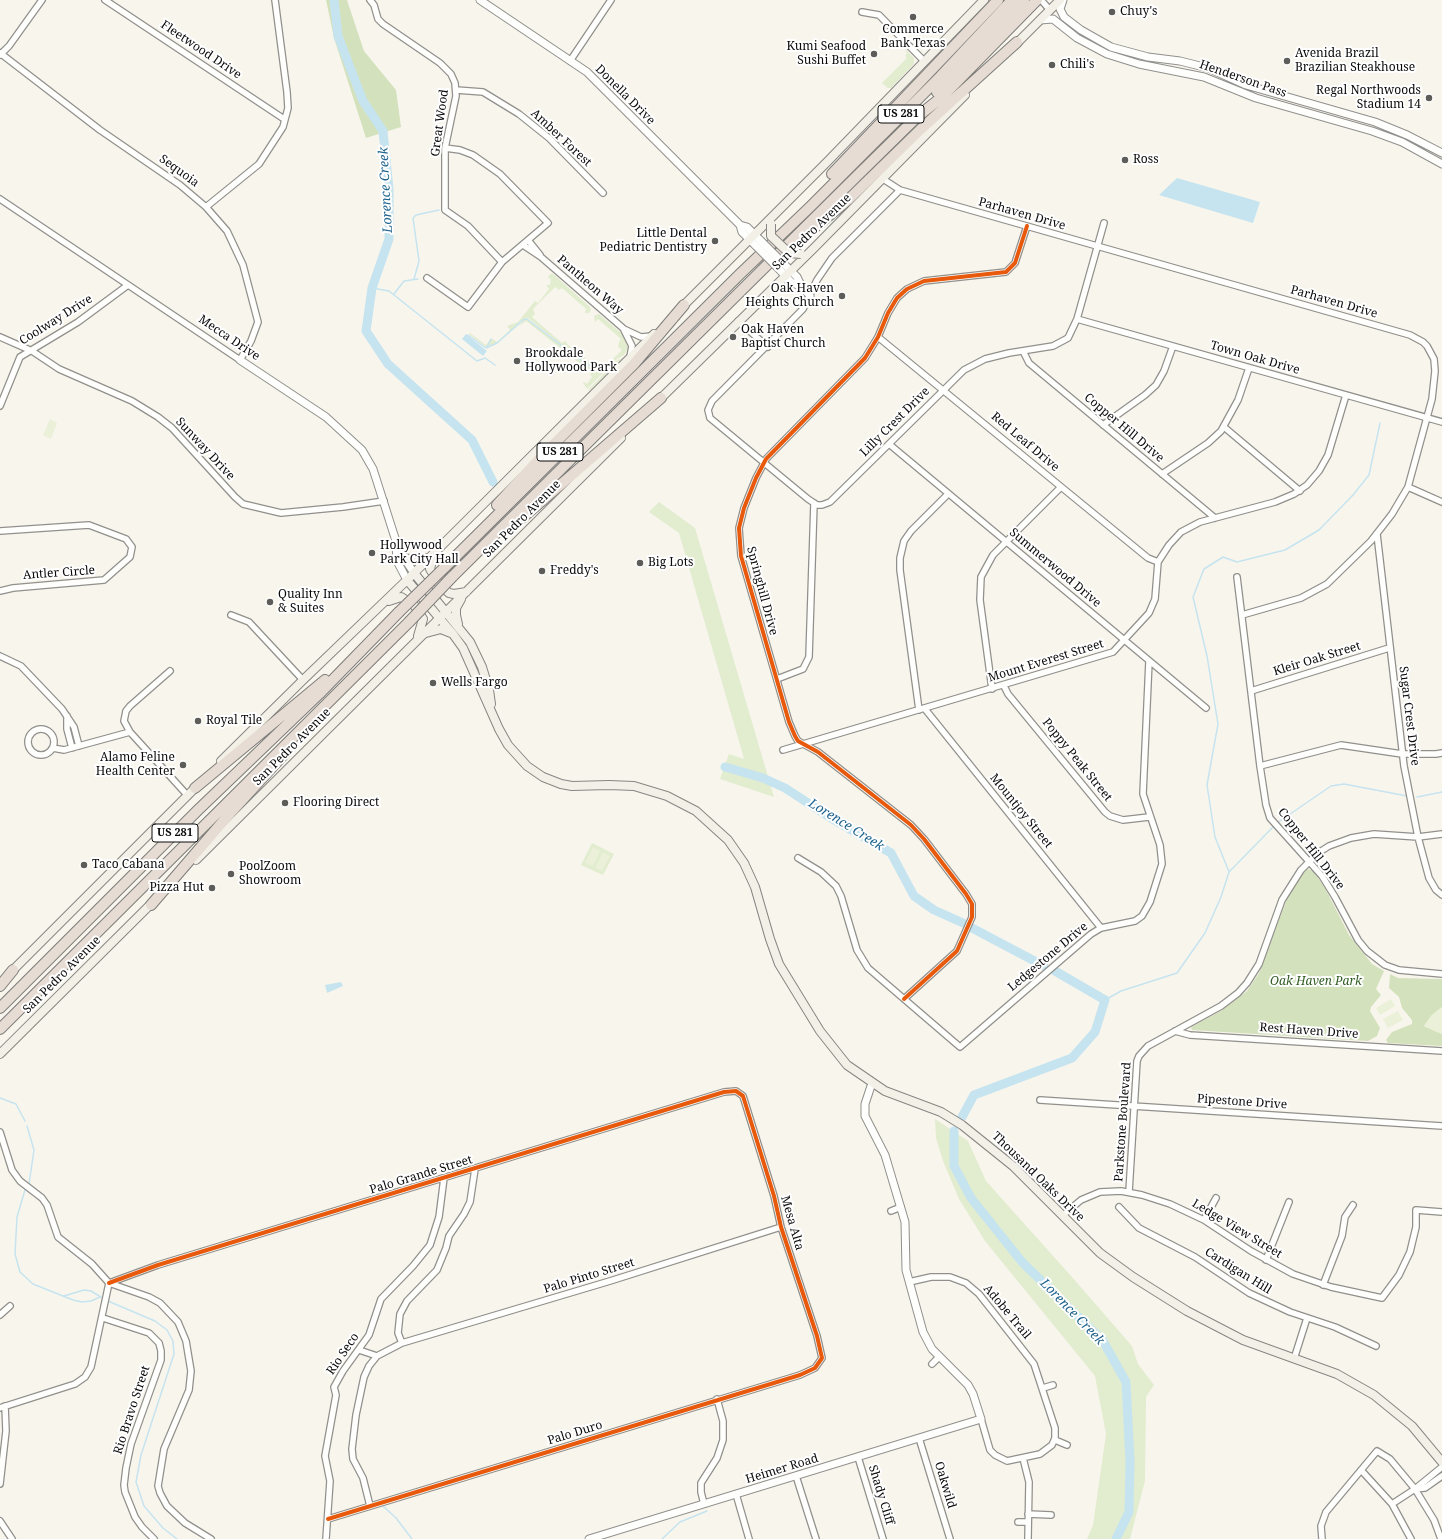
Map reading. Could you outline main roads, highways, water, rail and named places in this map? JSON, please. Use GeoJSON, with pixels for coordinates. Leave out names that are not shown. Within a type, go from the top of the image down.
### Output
{"type":"FeatureCollection","features":[{"type":"Feature","properties":{"kind":"highway"},"geometry":{"type":"LineString","coordinates":[[740,274],[785,223],[998,0]]}},
{"type":"Feature","properties":{"kind":"highway","name":"US 281"},"geometry":{"type":"LineString","coordinates":[[0,1008],[740,274],[810,207],[940,77],[1012,0]]}},
{"type":"Feature","properties":{"kind":"highway"},"geometry":{"type":"LineString","coordinates":[[917,117],[937,92],[1024,0]]}},
{"type":"Feature","properties":{"kind":"highway","name":"US 281"},"geometry":{"type":"LineString","coordinates":[[0,1029],[409,622],[452,577],[917,117],[942,97],[1043,3]]}},
{"type":"Feature","properties":{"kind":"highway"},"geometry":{"type":"LineString","coordinates":[[795,238],[809,232],[848,200],[915,134],[1017,42]]}},
{"type":"Feature","properties":{"kind":"highway"},"geometry":{"type":"LineString","coordinates":[[453,558],[481,522],[545,453],[634,364],[684,305]]}},
{"type":"Feature","properties":{"kind":"highway"},"geometry":{"type":"LineString","coordinates":[[452,577],[661,398]]}},
{"type":"Feature","properties":{"kind":"highway"},"geometry":{"type":"LineString","coordinates":[[195,788],[316,687],[352,659]]}},
{"type":"Feature","properties":{"kind":"highway"},"geometry":{"type":"LineString","coordinates":[[151,904],[232,811],[304,734],[339,690]]}},
{"type":"Feature","properties":{"kind":"highway"},"geometry":{"type":"LineString","coordinates":[[0,986],[13,970]]}},
{"type":"Feature","properties":{"kind":"main road"},"geometry":{"type":"LineString","coordinates":[[0,982],[303,680],[382,605],[684,305],[984,0]]}},
{"type":"Feature","properties":{"kind":"main road","name":"San Pedro Avenue"},"geometry":{"type":"LineString","coordinates":[[0,1054],[738,320],[813,249],[883,179],[1040,20],[1043,3],[1061,0]]}},
{"type":"Feature","properties":{"kind":"main road"},"geometry":{"type":"LineString","coordinates":[[778,211],[770,224],[771,236],[789,253],[801,254],[813,249]]}},
{"type":"Feature","properties":{"kind":"main road"},"geometry":{"type":"LineString","coordinates":[[435,551],[430,564],[433,576],[449,593],[454,594],[466,592]]}},
{"type":"Feature","properties":{"kind":"main road"},"geometry":{"type":"LineString","coordinates":[[404,558],[419,561],[429,558]]}},
{"type":"Feature","properties":{"kind":"main road","name":"Mecca Drive"},"geometry":{"type":"LineString","coordinates":[[414,573],[446,611]]}},
{"type":"Feature","properties":{"kind":"main road","name":"Thousand Oaks Drive"},"geometry":{"type":"LineString","coordinates":[[407,580],[439,617],[470,642],[482,667],[489,690],[492,711],[505,740],[518,758],[543,777],[572,786],[620,785],[652,791],[681,802],[696,811],[716,827],[737,852],[755,887],[779,964],[820,1031],[847,1065],[872,1083],[892,1094],[940,1112],[962,1124],[1013,1166],[1100,1253],[1133,1277],[1186,1311],[1243,1340],[1336,1374],[1374,1395],[1412,1426],[1442,1462]]}},
{"type":"Feature","properties":{"kind":"main road"},"geometry":{"type":"LineString","coordinates":[[419,637],[433,630],[441,629],[456,631],[456,608],[466,592]]}},
{"type":"Feature","properties":{"kind":"main road"},"geometry":{"type":"LineString","coordinates":[[382,605],[393,599],[401,597],[414,605],[423,620],[419,637]]}},
{"type":"Feature","properties":{"kind":"main road","name":"Thousand Oaks Drive"},"geometry":{"type":"LineString","coordinates":[[446,611],[456,631]]}},
{"type":"Feature","properties":{"kind":"water"},"geometry":{"type":"Polygon","coordinates":[[[1177,178],[1260,202],[1253,223],[1159,195],[1177,178]]]}},
{"type":"Feature","properties":{"kind":"water"},"geometry":{"type":"Polygon","coordinates":[[[466,334],[487,351],[483,356],[462,339],[466,334]]]}},
{"type":"Feature","properties":{"kind":"water"},"geometry":{"type":"Polygon","coordinates":[[[341,982],[343,986],[327,993],[325,985],[341,982]]]}},
{"type":"Feature","properties":{"kind":"waterway","name":"Lorence Creek"},"geometry":{"type":"LineString","coordinates":[[334,0],[338,36],[363,101],[383,131],[389,189],[389,239],[372,288],[366,331],[388,364],[472,440],[493,482]]}},
{"type":"Feature","properties":{"kind":"waterway"},"geometry":{"type":"LineString","coordinates":[[414,279],[419,261],[413,218],[416,215],[439,210]]}},
{"type":"Feature","properties":{"kind":"waterway"},"geometry":{"type":"LineString","coordinates":[[394,294],[404,281],[418,279]]}},
{"type":"Feature","properties":{"kind":"waterway"},"geometry":{"type":"LineString","coordinates":[[372,288],[389,291],[477,361],[485,358],[495,365]]}},
{"type":"Feature","properties":{"kind":"waterway"},"geometry":{"type":"LineString","coordinates":[[468,335],[486,348],[497,343],[523,320],[527,319],[587,365],[593,365]]}},
{"type":"Feature","properties":{"kind":"waterway"},"geometry":{"type":"LineString","coordinates":[[487,347],[491,339]]}},
{"type":"Feature","properties":{"kind":"waterway"},"geometry":{"type":"LineString","coordinates":[[1105,1000],[1121,991],[1177,973],[1205,933],[1221,897],[1229,872],[1215,837],[1207,785],[1218,724],[1207,656],[1193,597],[1204,569],[1223,557],[1237,562],[1285,550],[1319,530],[1353,495],[1369,475],[1380,423]]}},
{"type":"Feature","properties":{"kind":"waterway","name":"Lorence Creek"},"geometry":{"type":"LineString","coordinates":[[725,767],[763,778],[785,788],[831,818],[891,853],[914,896],[934,910],[963,923]]}},
{"type":"Feature","properties":{"kind":"waterway"},"geometry":{"type":"LineString","coordinates":[[1277,823],[1331,786],[1344,784],[1407,796]]}},
{"type":"Feature","properties":{"kind":"waterway"},"geometry":{"type":"LineString","coordinates":[[1417,797],[1442,792]]}},
{"type":"Feature","properties":{"kind":"waterway"},"geometry":{"type":"LineString","coordinates":[[1230,871],[1273,827]]}},
{"type":"Feature","properties":{"kind":"waterway","name":"Lorence Creek"},"geometry":{"type":"LineString","coordinates":[[972,928],[1044,966]]}},
{"type":"Feature","properties":{"kind":"waterway","name":"Lorence Creek"},"geometry":{"type":"LineString","coordinates":[[962,1117],[974,1095],[1072,1058],[1095,1032],[1105,1000],[1055,971]]}},
{"type":"Feature","properties":{"kind":"waterway"},"geometry":{"type":"LineString","coordinates":[[0,1098],[16,1104],[25,1121]]}},
{"type":"Feature","properties":{"kind":"waterway"},"geometry":{"type":"LineString","coordinates":[[27,1126],[34,1150],[29,1184]]}},
{"type":"Feature","properties":{"kind":"waterway","name":"Lorence Creek"},"geometry":{"type":"LineString","coordinates":[[954,1131],[954,1166],[971,1198],[1022,1262],[1103,1341],[1126,1382],[1130,1461],[1129,1512],[1116,1539]]}},
{"type":"Feature","properties":{"kind":"waterway"},"geometry":{"type":"LineString","coordinates":[[25,1190],[17,1217],[15,1254],[20,1272],[33,1284],[73,1300],[82,1302],[91,1301],[100,1297]]}},
{"type":"Feature","properties":{"kind":"waterway"},"geometry":{"type":"LineString","coordinates":[[64,1296],[84,1290],[91,1291],[101,1297]]}},
{"type":"Feature","properties":{"kind":"waterway"},"geometry":{"type":"LineString","coordinates":[[108,1301],[155,1321],[167,1330],[173,1341],[174,1354],[141,1455],[136,1482],[144,1506],[163,1528],[177,1539]]}},
{"type":"Feature","properties":{"kind":"waterway"},"geometry":{"type":"LineString","coordinates":[[383,1506],[396,1518],[412,1539]]}},
{"type":"Feature","properties":{"kind":"waterway"},"geometry":{"type":"LineString","coordinates":[[662,1539],[680,1522],[707,1511]]}},
{"type":"Feature","properties":{"kind":"place","name":"Chuy's"},"geometry":{"type":"Point","coordinates":[1112,12]}},
{"type":"Feature","properties":{"kind":"place","name":"Commerce Bank Texas"},"geometry":{"type":"Point","coordinates":[913,17]}},
{"type":"Feature","properties":{"kind":"place","name":"Kumi Seafood Sushi Buffet"},"geometry":{"type":"Point","coordinates":[874,54]}},
{"type":"Feature","properties":{"kind":"place","name":"Avenida Brazil Brazilian Steakhouse"},"geometry":{"type":"Point","coordinates":[1287,61]}},
{"type":"Feature","properties":{"kind":"place","name":"Chili's"},"geometry":{"type":"Point","coordinates":[1052,65]}},
{"type":"Feature","properties":{"kind":"place","name":"Regal Northwoods Stadium 14"},"geometry":{"type":"Point","coordinates":[1429,98]}},
{"type":"Feature","properties":{"kind":"place","name":"Ross"},"geometry":{"type":"Point","coordinates":[1125,160]}},
{"type":"Feature","properties":{"kind":"place","name":"Little Dental Pediatric Dentistry"},"geometry":{"type":"Point","coordinates":[715,241]}},
{"type":"Feature","properties":{"kind":"place","name":"Oak Haven Heights Church"},"geometry":{"type":"Point","coordinates":[842,296]}},
{"type":"Feature","properties":{"kind":"place","name":"Oak Haven Baptist Church"},"geometry":{"type":"Point","coordinates":[733,337]}},
{"type":"Feature","properties":{"kind":"place","name":"Brookdale Hollywood Park"},"geometry":{"type":"Point","coordinates":[517,361]}},
{"type":"Feature","properties":{"kind":"place","name":"Hollywood Park City Hall"},"geometry":{"type":"Point","coordinates":[372,553]}},
{"type":"Feature","properties":{"kind":"place","name":"Big Lots"},"geometry":{"type":"Point","coordinates":[640,563]}},
{"type":"Feature","properties":{"kind":"place","name":"Freddy's"},"geometry":{"type":"Point","coordinates":[542,571]}},
{"type":"Feature","properties":{"kind":"place","name":"Quality Inn & Suites"},"geometry":{"type":"Point","coordinates":[270,602]}},
{"type":"Feature","properties":{"kind":"place","name":"Wells Fargo"},"geometry":{"type":"Point","coordinates":[433,683]}},
{"type":"Feature","properties":{"kind":"place","name":"Royal Tile"},"geometry":{"type":"Point","coordinates":[198,721]}},
{"type":"Feature","properties":{"kind":"place","name":"Alamo Feline Health Center"},"geometry":{"type":"Point","coordinates":[183,765]}},
{"type":"Feature","properties":{"kind":"place","name":"Flooring Direct"},"geometry":{"type":"Point","coordinates":[285,803]}},
{"type":"Feature","properties":{"kind":"place","name":"Taco Cabana"},"geometry":{"type":"Point","coordinates":[84,865]}},
{"type":"Feature","properties":{"kind":"place","name":"PoolZoom Showroom"},"geometry":{"type":"Point","coordinates":[231,874]}},
{"type":"Feature","properties":{"kind":"place","name":"Pizza Hut"},"geometry":{"type":"Point","coordinates":[212,888]}},
{"type":"Feature","properties":{"kind":"park label","name":"Oak Haven Park"},"geometry":{"type":"Point","coordinates":[1316,982]}}]}
